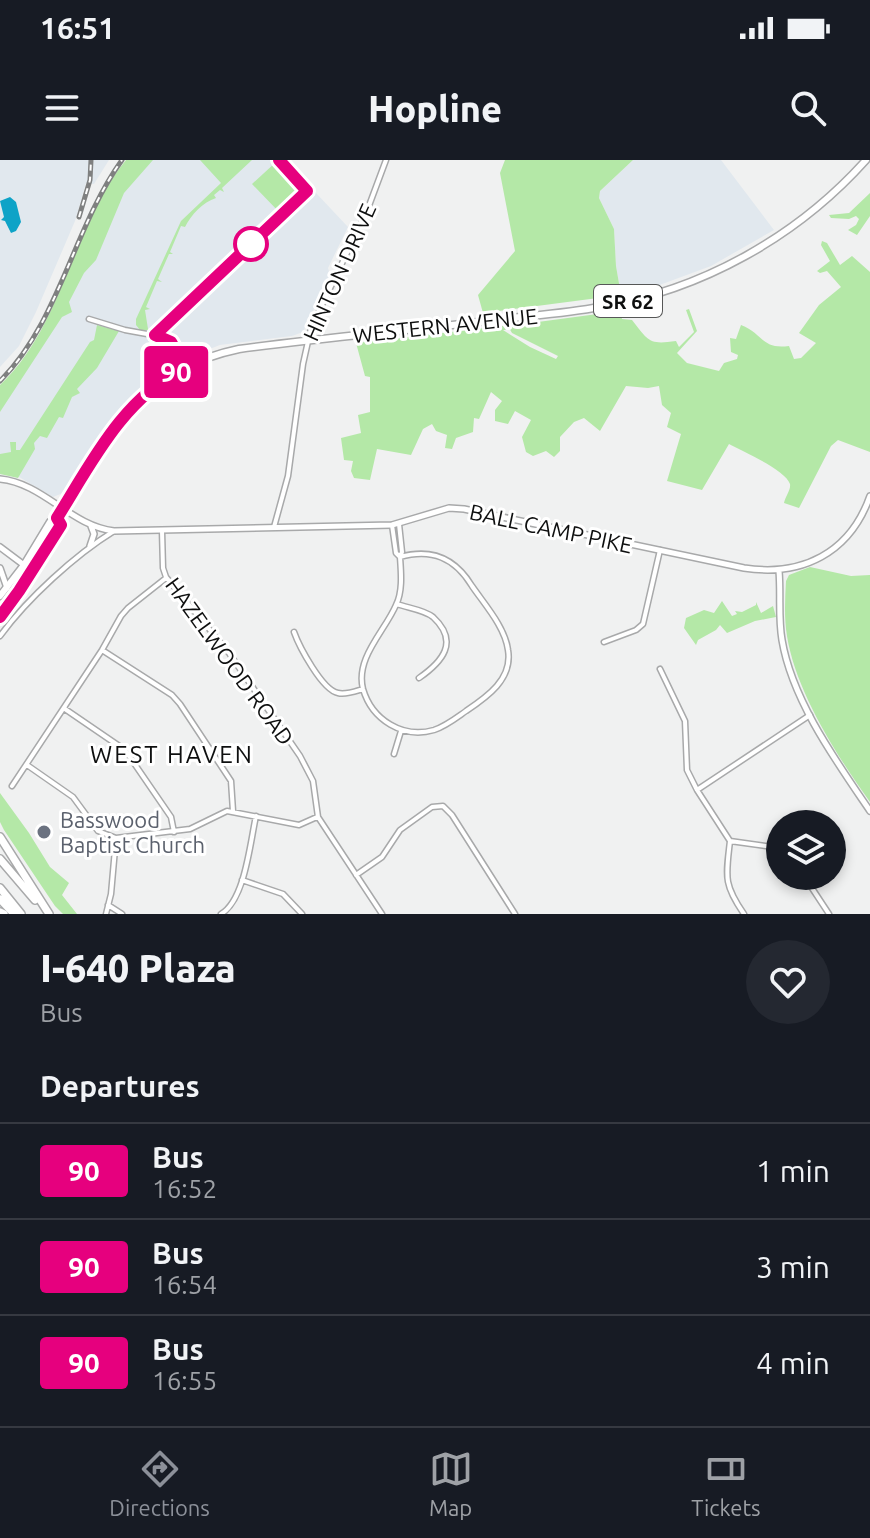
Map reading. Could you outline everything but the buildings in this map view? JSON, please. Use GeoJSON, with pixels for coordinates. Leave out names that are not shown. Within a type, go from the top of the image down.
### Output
{"type":"FeatureCollection","features":[{"type":"Feature","properties":{"kind":"highway"},"geometry":{"type":"LineString","coordinates":[[0,837],[48,914]]}},
{"type":"Feature","properties":{"kind":"highway"},"geometry":{"type":"LineString","coordinates":[[0,859],[48,914]]}},
{"type":"Feature","properties":{"kind":"highway"},"geometry":{"type":"LineString","coordinates":[[0,888],[21,914]]}},
{"type":"Feature","properties":{"kind":"highway"},"geometry":{"type":"LineString","coordinates":[[0,899],[14,914]]}},
{"type":"Feature","properties":{"kind":"main road","name":"WESTERN AVENUE"},"geometry":{"type":"LineString","coordinates":[[0,596],[24,565],[50,522],[57,518],[126,413],[158,383],[185,367],[231,351],[581,310],[665,291],[717,270],[768,243],[817,207],[866,160]]}},
{"type":"Feature","properties":{"kind":"main road","name":"WESTERN AVENUE"},"geometry":{"type":"LineString","coordinates":[[0,617],[61,525],[57,518]]}},
{"type":"Feature","properties":{"kind":"main road"},"geometry":{"type":"LineString","coordinates":[[19,591],[25,575],[24,565]]}},
{"type":"Feature","properties":{"kind":"street","name":"HINTON DRIVE"},"geometry":{"type":"LineString","coordinates":[[274,527],[288,476],[307,341],[320,304],[367,211],[386,160]]}},
{"type":"Feature","properties":{"kind":"street"},"geometry":{"type":"LineString","coordinates":[[89,319],[171,342],[185,367]]}},
{"type":"Feature","properties":{"kind":"street"},"geometry":{"type":"LineString","coordinates":[[0,479],[22,484],[90,525],[114,531]]}},
{"type":"Feature","properties":{"kind":"street","name":"BALL CAMP PIKE"},"geometry":{"type":"LineString","coordinates":[[0,636],[18,612],[90,546],[114,531],[395,524],[441,510],[464,509],[744,568],[779,571],[814,561],[844,541],[858,523],[870,496]]}},
{"type":"Feature","properties":{"kind":"street"},"geometry":{"type":"LineString","coordinates":[[395,524],[396,553],[400,557],[400,591],[397,604],[364,664],[363,689],[376,713],[401,731],[423,732],[445,726],[494,690],[504,676],[509,658],[502,632],[459,568],[448,559],[433,554],[400,557]]}},
{"type":"Feature","properties":{"kind":"street"},"geometry":{"type":"LineString","coordinates":[[90,525],[94,534],[90,546]]}},
{"type":"Feature","properties":{"kind":"street","name":"HAZELWOOD ROAD"},"geometry":{"type":"LineString","coordinates":[[162,528],[166,577],[229,653],[300,756],[313,781],[318,817],[382,914]]}},
{"type":"Feature","properties":{"kind":"street"},"geometry":{"type":"LineString","coordinates":[[0,549],[24,565]]}},
{"type":"Feature","properties":{"kind":"street"},"geometry":{"type":"LineString","coordinates":[[604,642],[636,630],[643,624],[660,550]]}},
{"type":"Feature","properties":{"kind":"street"},"geometry":{"type":"LineString","coordinates":[[0,568],[7,588]]}},
{"type":"Feature","properties":{"kind":"street"},"geometry":{"type":"LineString","coordinates":[[779,571],[779,620],[784,651],[796,688],[870,811]]}},
{"type":"Feature","properties":{"kind":"street"},"geometry":{"type":"LineString","coordinates":[[12,786],[128,608],[166,577]]}},
{"type":"Feature","properties":{"kind":"street"},"geometry":{"type":"LineString","coordinates":[[397,604],[431,615],[443,631],[447,647],[442,658],[419,678]]}},
{"type":"Feature","properties":{"kind":"street"},"geometry":{"type":"LineString","coordinates":[[294,632],[298,644],[329,689],[338,693],[363,689]]}},
{"type":"Feature","properties":{"kind":"street"},"geometry":{"type":"LineString","coordinates":[[102,650],[172,695],[180,704],[231,781],[233,811]]}},
{"type":"Feature","properties":{"kind":"street"},"geometry":{"type":"LineString","coordinates":[[660,669],[685,721],[687,770],[730,841],[729,891],[744,914]]}},
{"type":"Feature","properties":{"kind":"street"},"geometry":{"type":"LineString","coordinates":[[65,709],[125,750],[171,817],[174,832]]}},
{"type":"Feature","properties":{"kind":"street"},"geometry":{"type":"LineString","coordinates":[[697,790],[810,715]]}},
{"type":"Feature","properties":{"kind":"street"},"geometry":{"type":"LineString","coordinates":[[394,754],[401,731]]}},
{"type":"Feature","properties":{"kind":"street"},"geometry":{"type":"LineString","coordinates":[[27,765],[73,797],[98,831],[116,838],[190,829],[227,811],[299,825],[318,817]]}},
{"type":"Feature","properties":{"kind":"street"},"geometry":{"type":"LineString","coordinates":[[356,875],[382,857],[406,824],[432,807],[443,806],[452,815],[515,914]]}},
{"type":"Feature","properties":{"kind":"street"},"geometry":{"type":"LineString","coordinates":[[221,914],[236,898],[256,816]]}},
{"type":"Feature","properties":{"kind":"street"},"geometry":{"type":"LineString","coordinates":[[106,914],[116,838]]}},
{"type":"Feature","properties":{"kind":"street"},"geometry":{"type":"LineString","coordinates":[[730,841],[766,846]]}},
{"type":"Feature","properties":{"kind":"street"},"geometry":{"type":"LineString","coordinates":[[242,880],[283,894],[302,914]]}},
{"type":"Feature","properties":{"kind":"street"},"geometry":{"type":"LineString","coordinates":[[813,890],[829,914]]}},
{"type":"Feature","properties":{"kind":"street"},"geometry":{"type":"LineString","coordinates":[[108,905],[122,914]]}},
{"type":"Feature","properties":{"kind":"shaded area"},"geometry":{"type":"Polygon","coordinates":[[[0,160],[109,160],[94,184],[86,183],[75,221],[36,312],[19,346],[0,367],[0,160]]]}},
{"type":"Feature","properties":{"kind":"shaded area"},"geometry":{"type":"Polygon","coordinates":[[[127,160],[285,160],[348,227],[303,332],[220,345],[194,355],[187,354],[173,362],[124,404],[63,493],[53,497],[14,474],[0,472],[0,389],[28,356],[127,160]]]}},
{"type":"Feature","properties":{"kind":"shaded area"},"geometry":{"type":"Polygon","coordinates":[[[633,160],[721,160],[774,230],[711,266],[646,290],[621,295],[614,229],[599,198],[600,191],[633,160]]]}},
{"type":"Feature","properties":{"kind":"green space"},"geometry":{"type":"Polygon","coordinates":[[[126,160],[153,160],[124,193],[96,260],[84,273],[69,302],[72,312],[62,317],[0,412],[0,385],[22,361],[39,334],[92,215],[107,186],[126,160]]]}},
{"type":"Feature","properties":{"kind":"green space"},"geometry":{"type":"Polygon","coordinates":[[[200,160],[252,160],[222,188],[224,192],[220,190],[214,195],[216,198],[198,210],[185,227],[181,226],[170,252],[173,254],[169,254],[158,279],[162,282],[157,281],[146,307],[150,309],[145,310],[148,329],[152,330],[140,330],[136,319],[181,221],[221,183],[200,160]]]}},
{"type":"Feature","properties":{"kind":"green space"},"geometry":{"type":"Polygon","coordinates":[[[505,160],[633,160],[600,191],[599,198],[614,229],[621,295],[483,313],[478,295],[515,251],[500,173],[505,160]]]}},
{"type":"Feature","properties":{"kind":"green space"},"geometry":{"type":"Polygon","coordinates":[[[276,162],[303,190],[280,213],[252,184],[276,162]]]}},
{"type":"Feature","properties":{"kind":"green space"},"geometry":{"type":"Polygon","coordinates":[[[870,193],[870,216],[857,235],[848,230],[856,225],[859,219],[856,216],[849,219],[831,218],[829,215],[849,213],[870,193]]]}},
{"type":"Feature","properties":{"kind":"green space"},"geometry":{"type":"Polygon","coordinates":[[[822,241],[827,243],[840,265],[852,256],[870,272],[870,452],[838,440],[831,446],[799,508],[784,503],[790,484],[781,473],[729,444],[702,490],[667,481],[681,434],[667,427],[671,413],[662,405],[659,386],[626,386],[600,431],[584,418],[574,422],[560,437],[560,451],[554,457],[546,451],[533,456],[526,452],[522,437],[531,420],[515,411],[508,424],[495,421],[495,410],[502,401],[491,392],[479,419],[474,418],[473,432],[456,438],[452,449],[445,448],[447,435],[436,431],[432,424],[423,429],[411,455],[377,449],[370,480],[354,478],[351,471],[353,461],[344,460],[341,438],[361,433],[358,415],[370,412],[370,377],[365,376],[356,343],[503,326],[506,330],[503,330],[530,347],[556,359],[558,356],[512,333],[508,326],[620,311],[622,319],[632,320],[650,340],[676,341],[679,347],[694,332],[686,310],[689,309],[697,331],[677,353],[687,363],[719,371],[724,363],[737,359],[738,355],[731,352],[730,338],[736,339],[741,325],[773,346],[789,346],[794,359],[801,358],[816,343],[799,333],[819,305],[841,287],[827,271],[817,271],[830,261],[821,245],[822,241]]]}},
{"type":"Feature","properties":{"kind":"green space"},"geometry":{"type":"Polygon","coordinates":[[[97,325],[119,331],[97,368],[77,389],[80,393],[72,397],[63,418],[59,417],[47,438],[40,436],[34,443],[35,449],[18,478],[0,474],[0,454],[11,452],[10,442],[16,442],[16,450],[20,450],[94,340],[97,325]]]}},
{"type":"Feature","properties":{"kind":"green space"},"geometry":{"type":"Polygon","coordinates":[[[810,567],[851,576],[870,575],[870,802],[820,723],[792,657],[785,622],[786,581],[789,575],[810,567]]]}},
{"type":"Feature","properties":{"kind":"green space"},"geometry":{"type":"Polygon","coordinates":[[[722,601],[732,616],[737,614],[735,611],[742,612],[756,605],[756,602],[761,613],[773,606],[776,617],[755,621],[727,633],[720,625],[698,640],[696,645],[684,628],[686,618],[704,610],[714,613],[722,601]]]}},
{"type":"Feature","properties":{"kind":"green space"},"geometry":{"type":"Polygon","coordinates":[[[0,793],[50,867],[69,883],[62,895],[77,914],[63,914],[55,906],[4,830],[0,822],[0,793]]]}},
{"type":"Feature","properties":{"kind":"water"},"geometry":{"type":"Polygon","coordinates":[[[10,197],[16,202],[21,222],[11,233],[5,221],[1,220],[4,217],[0,201],[10,197]]]}},
{"type":"Feature","properties":{"kind":"railway"},"geometry":{"type":"LineString","coordinates":[[79,217],[90,180],[91,160]]}},
{"type":"Feature","properties":{"kind":"railway"},"geometry":{"type":"LineString","coordinates":[[0,381],[37,331],[91,215],[122,160]]}},
{"type":"Feature","properties":{"kind":"bus line","name":"90"},"geometry":{"type":"LineString","coordinates":[[0,617],[41,558],[61,525],[57,518],[116,426],[139,398],[185,367],[171,342],[155,335],[307,191],[279,160]]}},
{"type":"Feature","properties":{"kind":"place","name":"Basswood Baptist Church"},"geometry":{"type":"Point","coordinates":[44,832]}},
{"type":"Feature","properties":{"kind":"district","name":"WEST HAVEN"},"geometry":{"type":"Point","coordinates":[172,754]}}]}
